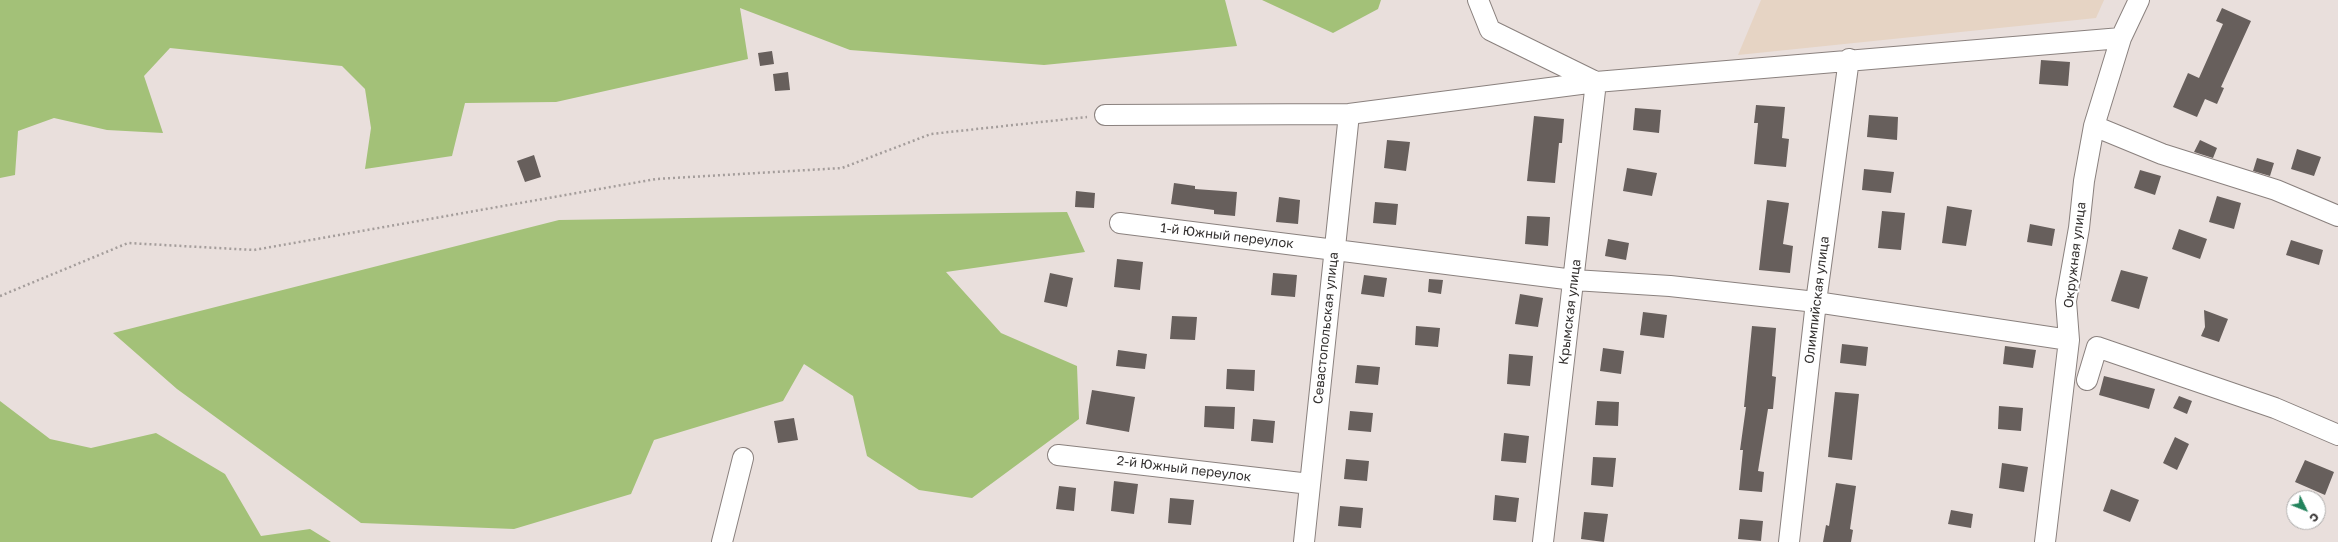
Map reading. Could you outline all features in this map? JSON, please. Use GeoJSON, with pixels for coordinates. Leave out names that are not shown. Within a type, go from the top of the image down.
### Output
{"type":"FeatureCollection","features":[{"type":"Feature","properties":{"kind":"street"},"geometry":{"type":"LineString","coordinates":[[1478,0],[1490,30],[1596,82]]}},
{"type":"Feature","properties":{"kind":"street","name":"Окружная улица"},"geometry":{"type":"LineString","coordinates":[[2045,542],[2069,340],[2066,301],[2094,126],[2120,38],[2139,0]]}},
{"type":"Feature","properties":{"kind":"street"},"geometry":{"type":"LineString","coordinates":[[1105,115],[1349,114],[1596,82],[1849,59],[2120,38]]}},
{"type":"Feature","properties":{"kind":"street","name":"Олимпийская улица"},"geometry":{"type":"LineString","coordinates":[[1789,542],[1816,302],[1849,59]]}},
{"type":"Feature","properties":{"kind":"street","name":"Крымская улица"},"geometry":{"type":"LineString","coordinates":[[1543,542],[1596,82]]}},
{"type":"Feature","properties":{"kind":"street","name":"Севастопольская улица"},"geometry":{"type":"LineString","coordinates":[[1304,542],[1349,114]]}},
{"type":"Feature","properties":{"kind":"street"},"geometry":{"type":"LineString","coordinates":[[2094,126],[2162,154],[2276,190],[2338,216]]}},
{"type":"Feature","properties":{"kind":"street","name":"1-й Южный переулок"},"geometry":{"type":"LineString","coordinates":[[1120,223],[1574,280],[1670,286],[1816,302],[2069,340]]}},
{"type":"Feature","properties":{"kind":"street"},"geometry":{"type":"LineString","coordinates":[[2087,380],[2097,346],[2275,408],[2338,435]]}},
{"type":"Feature","properties":{"kind":"street","name":"2-й Южный переулок"},"geometry":{"type":"LineString","coordinates":[[1058,455],[1310,484]]}},
{"type":"Feature","properties":{"kind":"street"},"geometry":{"type":"LineString","coordinates":[[722,542],[743,458]]}},
{"type":"Feature","properties":{"kind":"path"},"geometry":{"type":"LineString","coordinates":[[0,296],[128,243],[254,250],[656,179],[842,168],[931,134],[1105,115]]}},
{"type":"Feature","properties":{"kind":"shaded area"},"geometry":{"type":"Polygon","coordinates":[[[1761,0],[2104,0],[2096,18],[1738,55],[1761,0]]]}},
{"type":"Feature","properties":{"kind":"green space"},"geometry":{"type":"Polygon","coordinates":[[[0,0],[1225,0],[1237,46],[1044,65],[850,50],[740,8],[748,59],[556,102],[465,103],[452,156],[365,169],[371,128],[365,89],[342,66],[170,48],[144,76],[163,133],[107,130],[54,118],[18,131],[15,175],[0,178],[0,0]]]}},
{"type":"Feature","properties":{"kind":"green space"},"geometry":{"type":"Polygon","coordinates":[[[1262,0],[1381,0],[1378,9],[1333,33],[1262,0]]]}},
{"type":"Feature","properties":{"kind":"green space"},"geometry":{"type":"Polygon","coordinates":[[[1067,212],[1085,252],[946,272],[1001,333],[1077,366],[1079,419],[972,498],[919,490],[867,456],[853,396],[804,364],[783,401],[654,440],[631,494],[514,529],[361,523],[177,389],[113,333],[559,220],[1067,212]]]}},
{"type":"Feature","properties":{"kind":"green space"},"geometry":{"type":"Polygon","coordinates":[[[0,401],[50,439],[91,448],[156,433],[225,474],[261,536],[310,529],[331,542],[0,542],[0,401]]]}},
{"type":"Feature","properties":{"kind":"building"},"geometry":{"type":"Polygon","coordinates":[[[2222,8],[2251,21],[2221,87],[2224,88],[2217,104],[2205,99],[2197,117],[2173,107],[2188,73],[2199,78],[2223,24],[2216,21],[2222,8]]]}},
{"type":"Feature","properties":{"kind":"building"},"geometry":{"type":"Polygon","coordinates":[[[772,51],[774,64],[760,66],[758,53],[772,51]]]}},
{"type":"Feature","properties":{"kind":"building"},"geometry":{"type":"Polygon","coordinates":[[[2041,60],[2070,62],[2068,86],[2039,84],[2041,60]]]}},
{"type":"Feature","properties":{"kind":"building"},"geometry":{"type":"Polygon","coordinates":[[[788,72],[790,90],[775,91],[773,74],[788,72]]]}},
{"type":"Feature","properties":{"kind":"building"},"geometry":{"type":"Polygon","coordinates":[[[1756,105],[1785,107],[1782,138],[1789,139],[1786,167],[1754,164],[1758,123],[1754,123],[1756,105]]]}},
{"type":"Feature","properties":{"kind":"building"},"geometry":{"type":"Polygon","coordinates":[[[1635,108],[1661,110],[1659,133],[1633,130],[1635,108]]]}},
{"type":"Feature","properties":{"kind":"building"},"geometry":{"type":"Polygon","coordinates":[[[1869,115],[1898,117],[1897,140],[1867,137],[1869,115]]]}},
{"type":"Feature","properties":{"kind":"building"},"geometry":{"type":"Polygon","coordinates":[[[1534,116],[1564,119],[1562,143],[1559,143],[1555,183],[1527,181],[1534,116]]]}},
{"type":"Feature","properties":{"kind":"building"},"geometry":{"type":"Polygon","coordinates":[[[1387,140],[1410,142],[1406,171],[1384,168],[1387,140]]]}},
{"type":"Feature","properties":{"kind":"building"},"geometry":{"type":"Polygon","coordinates":[[[2200,140],[2217,148],[2213,158],[2194,152],[2200,140]]]}},
{"type":"Feature","properties":{"kind":"building"},"geometry":{"type":"Polygon","coordinates":[[[2297,149],[2321,157],[2314,176],[2291,169],[2297,149]]]}},
{"type":"Feature","properties":{"kind":"building"},"geometry":{"type":"Polygon","coordinates":[[[534,155],[541,177],[525,182],[517,161],[534,155]]]}},
{"type":"Feature","properties":{"kind":"building"},"geometry":{"type":"Polygon","coordinates":[[[2257,158],[2274,163],[2270,176],[2253,171],[2257,158]]]}},
{"type":"Feature","properties":{"kind":"building"},"geometry":{"type":"Polygon","coordinates":[[[1627,168],[1657,173],[1652,196],[1623,191],[1627,168]]]}},
{"type":"Feature","properties":{"kind":"building"},"geometry":{"type":"Polygon","coordinates":[[[1864,169],[1894,172],[1891,193],[1862,190],[1864,169]]]}},
{"type":"Feature","properties":{"kind":"building"},"geometry":{"type":"Polygon","coordinates":[[[2140,170],[2161,176],[2155,195],[2134,188],[2140,170]]]}},
{"type":"Feature","properties":{"kind":"building"},"geometry":{"type":"Polygon","coordinates":[[[1174,183],[1195,186],[1195,189],[1237,192],[1235,216],[1214,214],[1214,210],[1171,204],[1174,183]]]}},
{"type":"Feature","properties":{"kind":"building"},"geometry":{"type":"Polygon","coordinates":[[[1076,191],[1095,193],[1094,208],[1075,207],[1076,191]]]}},
{"type":"Feature","properties":{"kind":"building"},"geometry":{"type":"Polygon","coordinates":[[[2217,196],[2241,203],[2234,229],[2209,222],[2217,196]]]}},
{"type":"Feature","properties":{"kind":"building"},"geometry":{"type":"Polygon","coordinates":[[[1279,197],[1300,200],[1298,224],[1276,222],[1279,197]]]}},
{"type":"Feature","properties":{"kind":"building"},"geometry":{"type":"Polygon","coordinates":[[[1767,200],[1789,203],[1783,244],[1793,246],[1790,273],[1759,270],[1767,200]]]}},
{"type":"Feature","properties":{"kind":"building"},"geometry":{"type":"Polygon","coordinates":[[[1375,202],[1398,204],[1396,225],[1373,223],[1375,202]]]}},
{"type":"Feature","properties":{"kind":"building"},"geometry":{"type":"Polygon","coordinates":[[[1947,206],[1972,210],[1966,246],[1942,243],[1947,206]]]}},
{"type":"Feature","properties":{"kind":"building"},"geometry":{"type":"Polygon","coordinates":[[[1882,211],[1905,213],[1901,250],[1878,248],[1882,211]]]}},
{"type":"Feature","properties":{"kind":"building"},"geometry":{"type":"Polygon","coordinates":[[[1527,216],[1550,217],[1548,246],[1525,244],[1527,216]]]}},
{"type":"Feature","properties":{"kind":"building"},"geometry":{"type":"Polygon","coordinates":[[[2030,224],[2055,229],[2052,246],[2027,242],[2030,224]]]}},
{"type":"Feature","properties":{"kind":"building"},"geometry":{"type":"Polygon","coordinates":[[[2179,229],[2207,239],[2200,259],[2172,249],[2179,229]]]}},
{"type":"Feature","properties":{"kind":"building"},"geometry":{"type":"Polygon","coordinates":[[[1608,239],[1629,243],[1626,260],[1605,256],[1608,239]]]}},
{"type":"Feature","properties":{"kind":"building"},"geometry":{"type":"Polygon","coordinates":[[[2291,240],[2323,250],[2319,265],[2286,255],[2291,240]]]}},
{"type":"Feature","properties":{"kind":"building"},"geometry":{"type":"Polygon","coordinates":[[[1117,259],[1143,262],[1140,290],[1114,287],[1117,259]]]}},
{"type":"Feature","properties":{"kind":"building"},"geometry":{"type":"Polygon","coordinates":[[[2121,270],[2148,277],[2139,309],[2111,301],[2121,270]]]}},
{"type":"Feature","properties":{"kind":"building"},"geometry":{"type":"Polygon","coordinates":[[[1050,273],[1073,278],[1067,307],[1044,302],[1050,273]]]}},
{"type":"Feature","properties":{"kind":"building"},"geometry":{"type":"Polygon","coordinates":[[[1273,273],[1297,275],[1295,297],[1271,295],[1273,273]]]}},
{"type":"Feature","properties":{"kind":"building"},"geometry":{"type":"Polygon","coordinates":[[[1364,275],[1387,278],[1384,297],[1361,294],[1364,275]]]}},
{"type":"Feature","properties":{"kind":"building"},"geometry":{"type":"Polygon","coordinates":[[[1429,279],[1443,280],[1441,294],[1428,292],[1429,279]]]}},
{"type":"Feature","properties":{"kind":"building"},"geometry":{"type":"Polygon","coordinates":[[[1520,294],[1543,298],[1538,327],[1515,324],[1520,294]]]}},
{"type":"Feature","properties":{"kind":"building"},"geometry":{"type":"Polygon","coordinates":[[[2204,310],[2228,319],[2219,342],[2201,336],[2205,327],[2204,310]]]}},
{"type":"Feature","properties":{"kind":"building"},"geometry":{"type":"Polygon","coordinates":[[[1643,312],[1667,315],[1664,338],[1640,335],[1643,312]]]}},
{"type":"Feature","properties":{"kind":"building"},"geometry":{"type":"Polygon","coordinates":[[[1172,316],[1197,317],[1195,340],[1170,339],[1172,316]]]}},
{"type":"Feature","properties":{"kind":"building"},"geometry":{"type":"Polygon","coordinates":[[[1416,326],[1440,328],[1438,347],[1415,345],[1416,326]]]}},
{"type":"Feature","properties":{"kind":"building"},"geometry":{"type":"Polygon","coordinates":[[[1752,326],[1776,328],[1772,376],[1776,377],[1773,409],[1768,409],[1758,471],[1764,472],[1762,492],[1739,490],[1743,450],[1740,450],[1746,407],[1744,407],[1752,326]]]}},
{"type":"Feature","properties":{"kind":"building"},"geometry":{"type":"Polygon","coordinates":[[[1842,344],[1868,347],[1866,366],[1840,363],[1842,344]]]}},
{"type":"Feature","properties":{"kind":"building"},"geometry":{"type":"Polygon","coordinates":[[[2005,346],[2036,350],[2033,368],[2003,364],[2005,346]]]}},
{"type":"Feature","properties":{"kind":"building"},"geometry":{"type":"Polygon","coordinates":[[[1603,348],[1624,351],[1621,374],[1600,371],[1603,348]]]}},
{"type":"Feature","properties":{"kind":"building"},"geometry":{"type":"Polygon","coordinates":[[[1118,350],[1147,354],[1145,369],[1116,366],[1118,350]]]}},
{"type":"Feature","properties":{"kind":"building"},"geometry":{"type":"Polygon","coordinates":[[[1509,354],[1533,356],[1530,386],[1507,384],[1509,354]]]}},
{"type":"Feature","properties":{"kind":"building"},"geometry":{"type":"Polygon","coordinates":[[[1357,365],[1380,367],[1378,385],[1355,383],[1357,365]]]}},
{"type":"Feature","properties":{"kind":"building"},"geometry":{"type":"Polygon","coordinates":[[[1227,369],[1255,370],[1254,391],[1226,389],[1227,369]]]}},
{"type":"Feature","properties":{"kind":"building"},"geometry":{"type":"Polygon","coordinates":[[[2104,376],[2155,389],[2149,409],[2099,395],[2104,376]]]}},
{"type":"Feature","properties":{"kind":"building"},"geometry":{"type":"Polygon","coordinates":[[[1092,390],[1135,397],[1129,432],[1086,424],[1092,390]]]}},
{"type":"Feature","properties":{"kind":"building"},"geometry":{"type":"Polygon","coordinates":[[[1835,392],[1859,394],[1852,460],[1828,457],[1835,392]]]}},
{"type":"Feature","properties":{"kind":"building"},"geometry":{"type":"Polygon","coordinates":[[[2179,396],[2192,401],[2187,414],[2173,408],[2179,396]]]}},
{"type":"Feature","properties":{"kind":"building"},"geometry":{"type":"Polygon","coordinates":[[[1597,401],[1619,402],[1618,426],[1595,425],[1597,401]]]}},
{"type":"Feature","properties":{"kind":"building"},"geometry":{"type":"Polygon","coordinates":[[[1205,406],[1235,407],[1234,429],[1204,427],[1205,406]]]}},
{"type":"Feature","properties":{"kind":"building"},"geometry":{"type":"Polygon","coordinates":[[[1999,406],[2023,408],[2021,431],[1998,429],[1999,406]]]}},
{"type":"Feature","properties":{"kind":"building"},"geometry":{"type":"Polygon","coordinates":[[[1350,411],[1373,413],[1371,432],[1348,430],[1350,411]]]}},
{"type":"Feature","properties":{"kind":"building"},"geometry":{"type":"Polygon","coordinates":[[[794,418],[798,440],[778,443],[774,421],[794,418]]]}},
{"type":"Feature","properties":{"kind":"building"},"geometry":{"type":"Polygon","coordinates":[[[1253,419],[1275,421],[1273,443],[1251,441],[1253,419]]]}},
{"type":"Feature","properties":{"kind":"building"},"geometry":{"type":"Polygon","coordinates":[[[1504,433],[1529,436],[1526,463],[1501,461],[1504,433]]]}},
{"type":"Feature","properties":{"kind":"building"},"geometry":{"type":"Polygon","coordinates":[[[2175,437],[2189,444],[2177,470],[2163,463],[2175,437]]]}},
{"type":"Feature","properties":{"kind":"building"},"geometry":{"type":"Polygon","coordinates":[[[1593,457],[1616,458],[1613,487],[1591,485],[1593,457]]]}},
{"type":"Feature","properties":{"kind":"building"},"geometry":{"type":"Polygon","coordinates":[[[1346,459],[1369,461],[1367,481],[1344,479],[1346,459]]]}},
{"type":"Feature","properties":{"kind":"building"},"geometry":{"type":"Polygon","coordinates":[[[2305,460],[2334,472],[2326,492],[2326,490],[2313,490],[2295,482],[2305,460]]]}},
{"type":"Feature","properties":{"kind":"building"},"geometry":{"type":"Polygon","coordinates":[[[2002,463],[2028,467],[2024,492],[1999,488],[2002,463]]]}},
{"type":"Feature","properties":{"kind":"building"},"geometry":{"type":"Polygon","coordinates":[[[1114,481],[1138,484],[1134,514],[1111,511],[1114,481]]]}},
{"type":"Feature","properties":{"kind":"building"},"geometry":{"type":"Polygon","coordinates":[[[1836,483],[1856,486],[1850,529],[1853,530],[1851,542],[1823,542],[1826,525],[1829,526],[1836,483]]]}},
{"type":"Feature","properties":{"kind":"building"},"geometry":{"type":"Polygon","coordinates":[[[1059,486],[1076,488],[1074,511],[1056,509],[1059,486]]]}},
{"type":"Feature","properties":{"kind":"building"},"geometry":{"type":"Polygon","coordinates":[[[2111,489],[2139,500],[2130,522],[2103,511],[2111,489]]]}},
{"type":"Feature","properties":{"kind":"building"},"geometry":{"type":"Polygon","coordinates":[[[1495,495],[1519,498],[1516,522],[1493,520],[1495,495]]]}},
{"type":"Feature","properties":{"kind":"building"},"geometry":{"type":"Polygon","coordinates":[[[1170,498],[1194,500],[1191,525],[1168,523],[1170,498]]]}},
{"type":"Feature","properties":{"kind":"building"},"geometry":{"type":"Polygon","coordinates":[[[1340,506],[1363,508],[1361,528],[1338,526],[1340,506]]]}},
{"type":"Feature","properties":{"kind":"building"},"geometry":{"type":"Polygon","coordinates":[[[1951,510],[1973,514],[1971,528],[1948,524],[1951,510]]]}},
{"type":"Feature","properties":{"kind":"building"},"geometry":{"type":"Polygon","coordinates":[[[1584,512],[1608,514],[1604,542],[1581,539],[1584,512]]]}},
{"type":"Feature","properties":{"kind":"building"},"geometry":{"type":"Polygon","coordinates":[[[1740,519],[1763,521],[1761,541],[1738,539],[1740,519]]]}}]}
